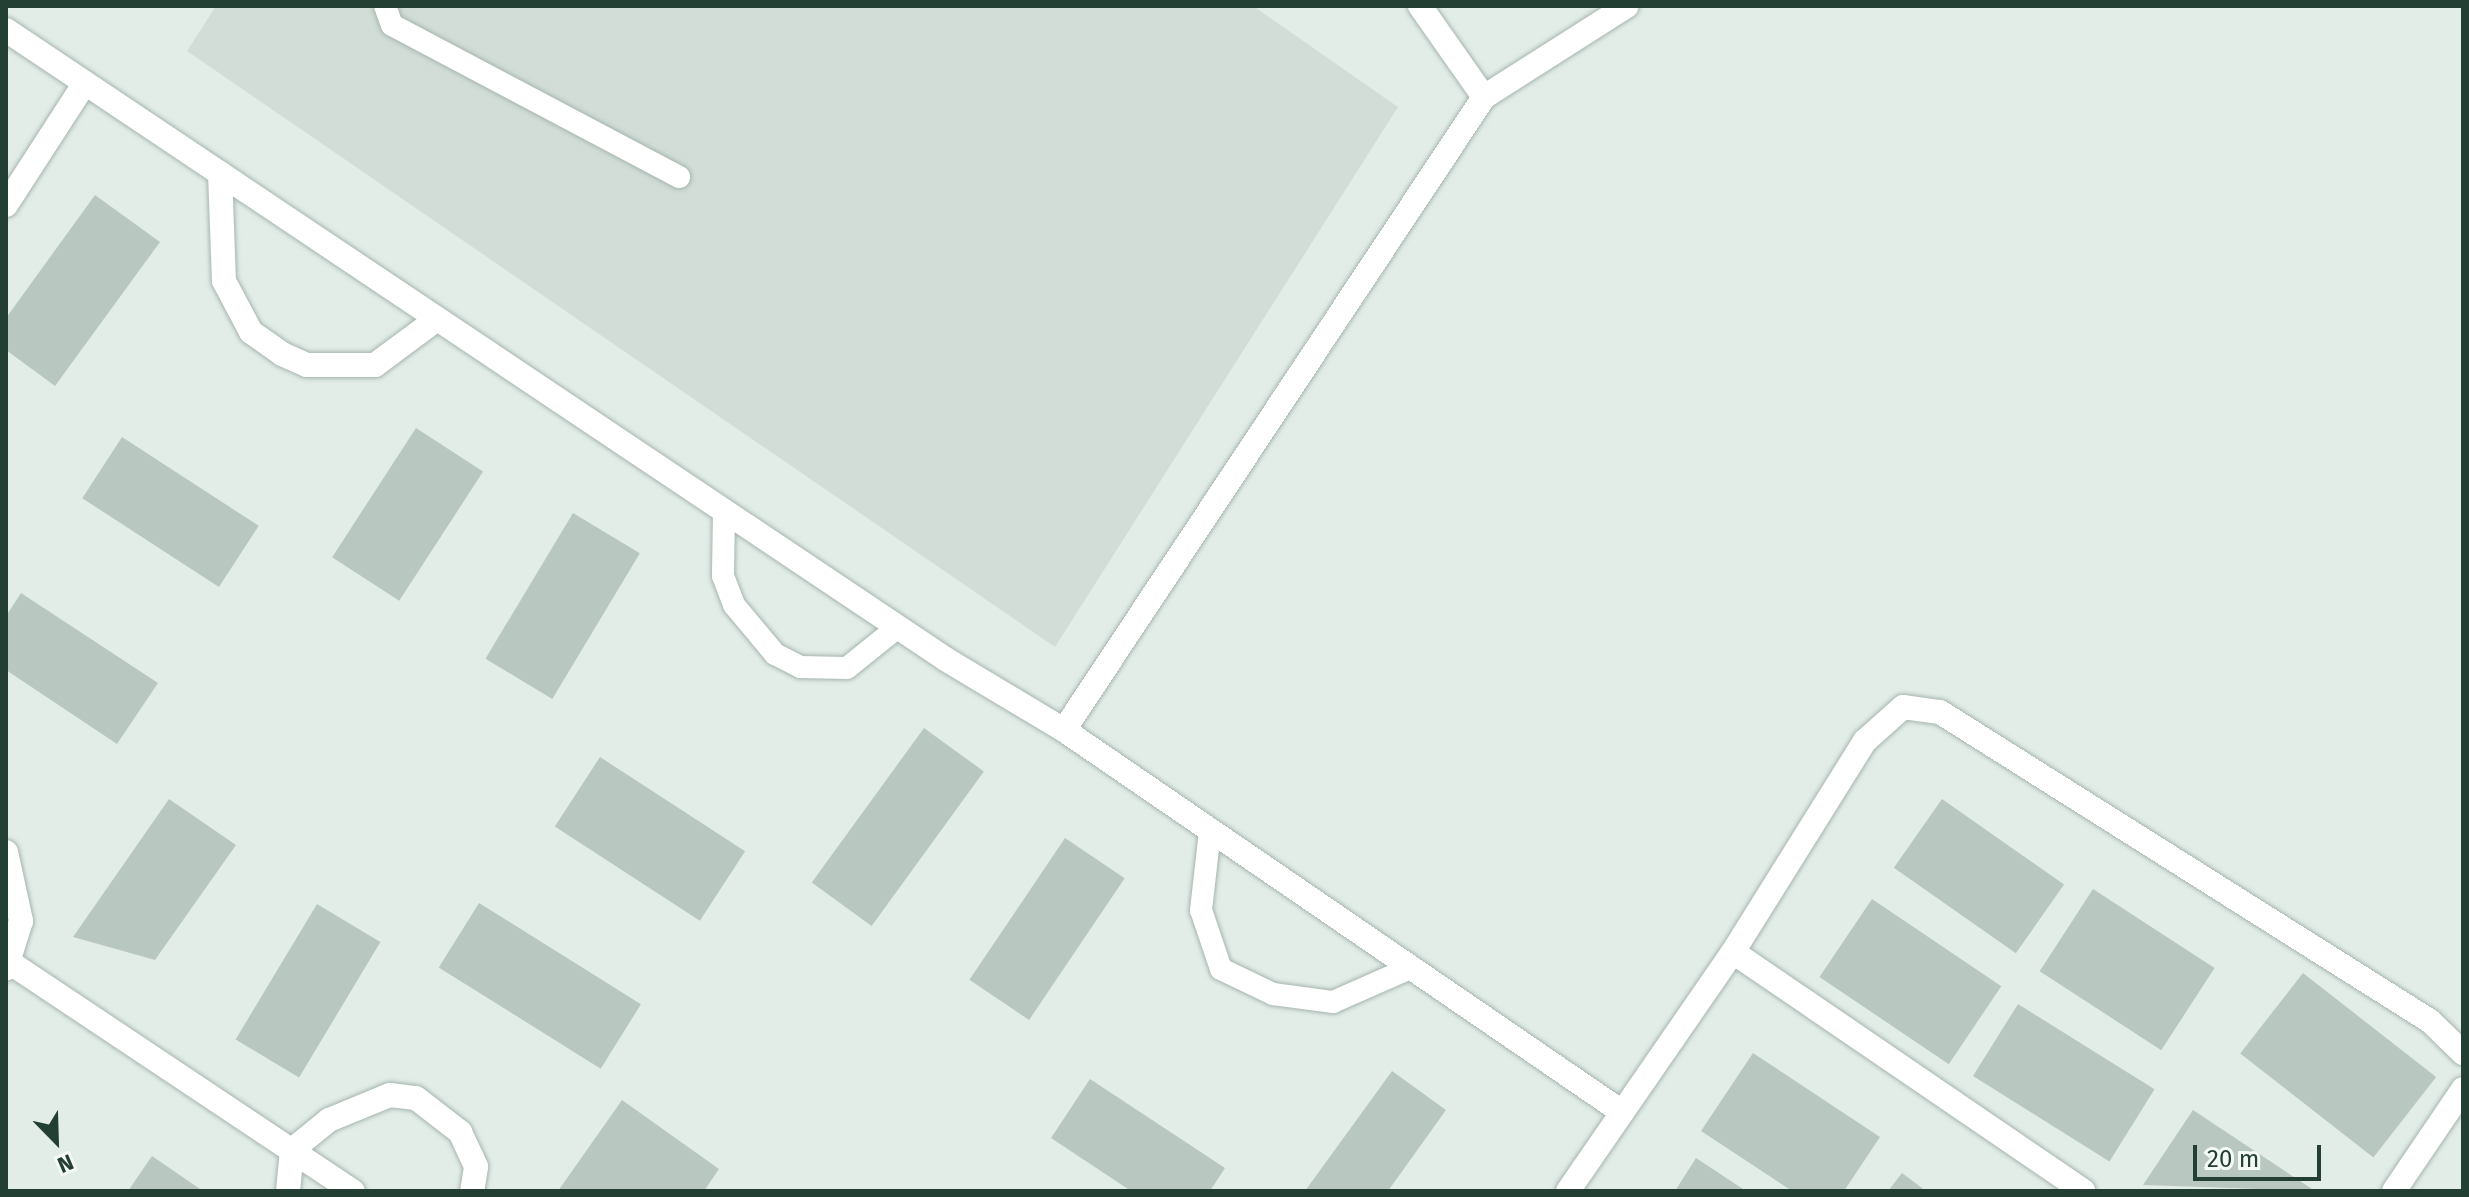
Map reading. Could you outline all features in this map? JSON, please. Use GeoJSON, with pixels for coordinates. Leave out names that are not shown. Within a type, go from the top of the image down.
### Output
{"type":"FeatureCollection","features":[{"type":"Feature","properties":{"kind":"street"},"geometry":{"type":"LineString","coordinates":[[1420,6],[1484,97]]}},
{"type":"Feature","properties":{"kind":"street"},"geometry":{"type":"LineString","coordinates":[[1064,730],[1484,97],[1627,6]]}},
{"type":"Feature","properties":{"kind":"street"},"geometry":{"type":"LineString","coordinates":[[6,30],[898,627],[1064,730],[1619,1110]]}},
{"type":"Feature","properties":{"kind":"street"},"geometry":{"type":"LineString","coordinates":[[6,205],[85,83]]}},
{"type":"Feature","properties":{"kind":"street"},"geometry":{"type":"LineString","coordinates":[[220,173],[224,281],[251,332],[282,354],[307,365],[375,365],[437,319]]}},
{"type":"Feature","properties":{"kind":"street"},"geometry":{"type":"LineString","coordinates":[[1568,1191],[1619,1110],[1733,952],[1865,741],[1889,713],[1921,704],[2430,1021],[2463,1053]]}},
{"type":"Feature","properties":{"kind":"street"},"geometry":{"type":"LineString","coordinates":[[6,852],[20,892],[8,964],[353,1191]]}},
{"type":"Feature","properties":{"kind":"street"},"geometry":{"type":"LineString","coordinates":[[1733,952],[2083,1191]]}},
{"type":"Feature","properties":{"kind":"street"},"geometry":{"type":"LineString","coordinates":[[2394,1191],[2463,1089]]}},
{"type":"Feature","properties":{"kind":"street"},"geometry":{"type":"LineString","coordinates":[[292,1150],[366,1100],[416,1098],[471,1147],[472,1191]]}},
{"type":"Feature","properties":{"kind":"street"},"geometry":{"type":"LineString","coordinates":[[288,1191],[292,1150]]}},
{"type":"Feature","properties":{"kind":"lane"},"geometry":{"type":"LineString","coordinates":[[385,6],[392,25],[679,177]]}},
{"type":"Feature","properties":{"kind":"lane"},"geometry":{"type":"LineString","coordinates":[[724,511],[723,576],[734,605],[775,654],[800,667],[847,668],[898,627]]}},
{"type":"Feature","properties":{"kind":"lane"},"geometry":{"type":"LineString","coordinates":[[1210,831],[1201,910],[1221,969],[1273,994],[1333,1002],[1410,968]]}},
{"type":"Feature","properties":{"kind":"shaded area"},"geometry":{"type":"Polygon","coordinates":[[[216,6],[1253,6],[1398,107],[1055,647],[187,51],[216,6]]]}},
{"type":"Feature","properties":{"kind":"building"},"geometry":{"type":"Polygon","coordinates":[[[95,195],[160,242],[55,386],[6,350],[6,318],[95,195]]]}},
{"type":"Feature","properties":{"kind":"building"},"geometry":{"type":"Polygon","coordinates":[[[416,428],[483,472],[399,601],[332,557],[416,428]]]}},
{"type":"Feature","properties":{"kind":"building"},"geometry":{"type":"Polygon","coordinates":[[[122,437],[259,526],[219,587],[82,498],[122,437]]]}},
{"type":"Feature","properties":{"kind":"building"},"geometry":{"type":"Polygon","coordinates":[[[573,513],[640,553],[552,699],[485,659],[573,513]]]}},
{"type":"Feature","properties":{"kind":"building"},"geometry":{"type":"Polygon","coordinates":[[[21,593],[158,683],[117,744],[6,670],[6,616],[21,593]]]}},
{"type":"Feature","properties":{"kind":"building"},"geometry":{"type":"Polygon","coordinates":[[[924,728],[984,771],[872,926],[812,883],[924,728]]]}},
{"type":"Feature","properties":{"kind":"building"},"geometry":{"type":"Polygon","coordinates":[[[600,757],[745,851],[700,921],[555,827],[600,757]]]}},
{"type":"Feature","properties":{"kind":"building"},"geometry":{"type":"Polygon","coordinates":[[[169,799],[236,845],[155,960],[73,937],[169,799]]]}},
{"type":"Feature","properties":{"kind":"building"},"geometry":{"type":"Polygon","coordinates":[[[1942,799],[2064,884],[2016,953],[1894,868],[1942,799]]]}},
{"type":"Feature","properties":{"kind":"building"},"geometry":{"type":"Polygon","coordinates":[[[1065,838],[1125,878],[1029,1020],[969,980],[1065,838]]]}},
{"type":"Feature","properties":{"kind":"building"},"geometry":{"type":"Polygon","coordinates":[[[2093,889],[2215,968],[2161,1050],[2040,971],[2093,889]]]}},
{"type":"Feature","properties":{"kind":"building"},"geometry":{"type":"Polygon","coordinates":[[[1872,899],[2001,986],[1949,1064],[1819,977],[1872,899]]]}},
{"type":"Feature","properties":{"kind":"building"},"geometry":{"type":"Polygon","coordinates":[[[479,903],[641,1004],[601,1069],[439,967],[479,903]]]}},
{"type":"Feature","properties":{"kind":"building"},"geometry":{"type":"Polygon","coordinates":[[[317,904],[380,942],[299,1078],[236,1039],[317,904]]]}},
{"type":"Feature","properties":{"kind":"building"},"geometry":{"type":"Polygon","coordinates":[[[2303,973],[2436,1077],[2373,1157],[2240,1053],[2303,973]]]}},
{"type":"Feature","properties":{"kind":"building"},"geometry":{"type":"Polygon","coordinates":[[[2018,1004],[2155,1089],[2109,1161],[1973,1076],[2018,1004]]]}},
{"type":"Feature","properties":{"kind":"building"},"geometry":{"type":"Polygon","coordinates":[[[1753,1053],[1880,1137],[1844,1191],[1792,1191],[1701,1131],[1753,1053]]]}},
{"type":"Feature","properties":{"kind":"building"},"geometry":{"type":"Polygon","coordinates":[[[1392,1071],[1446,1110],[1388,1191],[1305,1191],[1392,1071]]]}},
{"type":"Feature","properties":{"kind":"building"},"geometry":{"type":"Polygon","coordinates":[[[1090,1079],[1225,1168],[1210,1191],[1131,1191],[1051,1138],[1090,1079]]]}},
{"type":"Feature","properties":{"kind":"building"},"geometry":{"type":"Polygon","coordinates":[[[622,1100],[719,1169],[704,1191],[558,1191],[622,1100]]]}},
{"type":"Feature","properties":{"kind":"building"},"geometry":{"type":"Polygon","coordinates":[[[2193,1110],[2315,1191],[2143,1185],[2193,1110]]]}},
{"type":"Feature","properties":{"kind":"building"},"geometry":{"type":"Polygon","coordinates":[[[152,1156],[203,1191],[128,1191],[152,1156]]]}},
{"type":"Feature","properties":{"kind":"building"},"geometry":{"type":"Polygon","coordinates":[[[1696,1158],[1746,1191],[1675,1191],[1696,1158]]]}},
{"type":"Feature","properties":{"kind":"building"},"geometry":{"type":"Polygon","coordinates":[[[1902,1173],[1926,1191],[1888,1191],[1902,1173]]]}}]}
